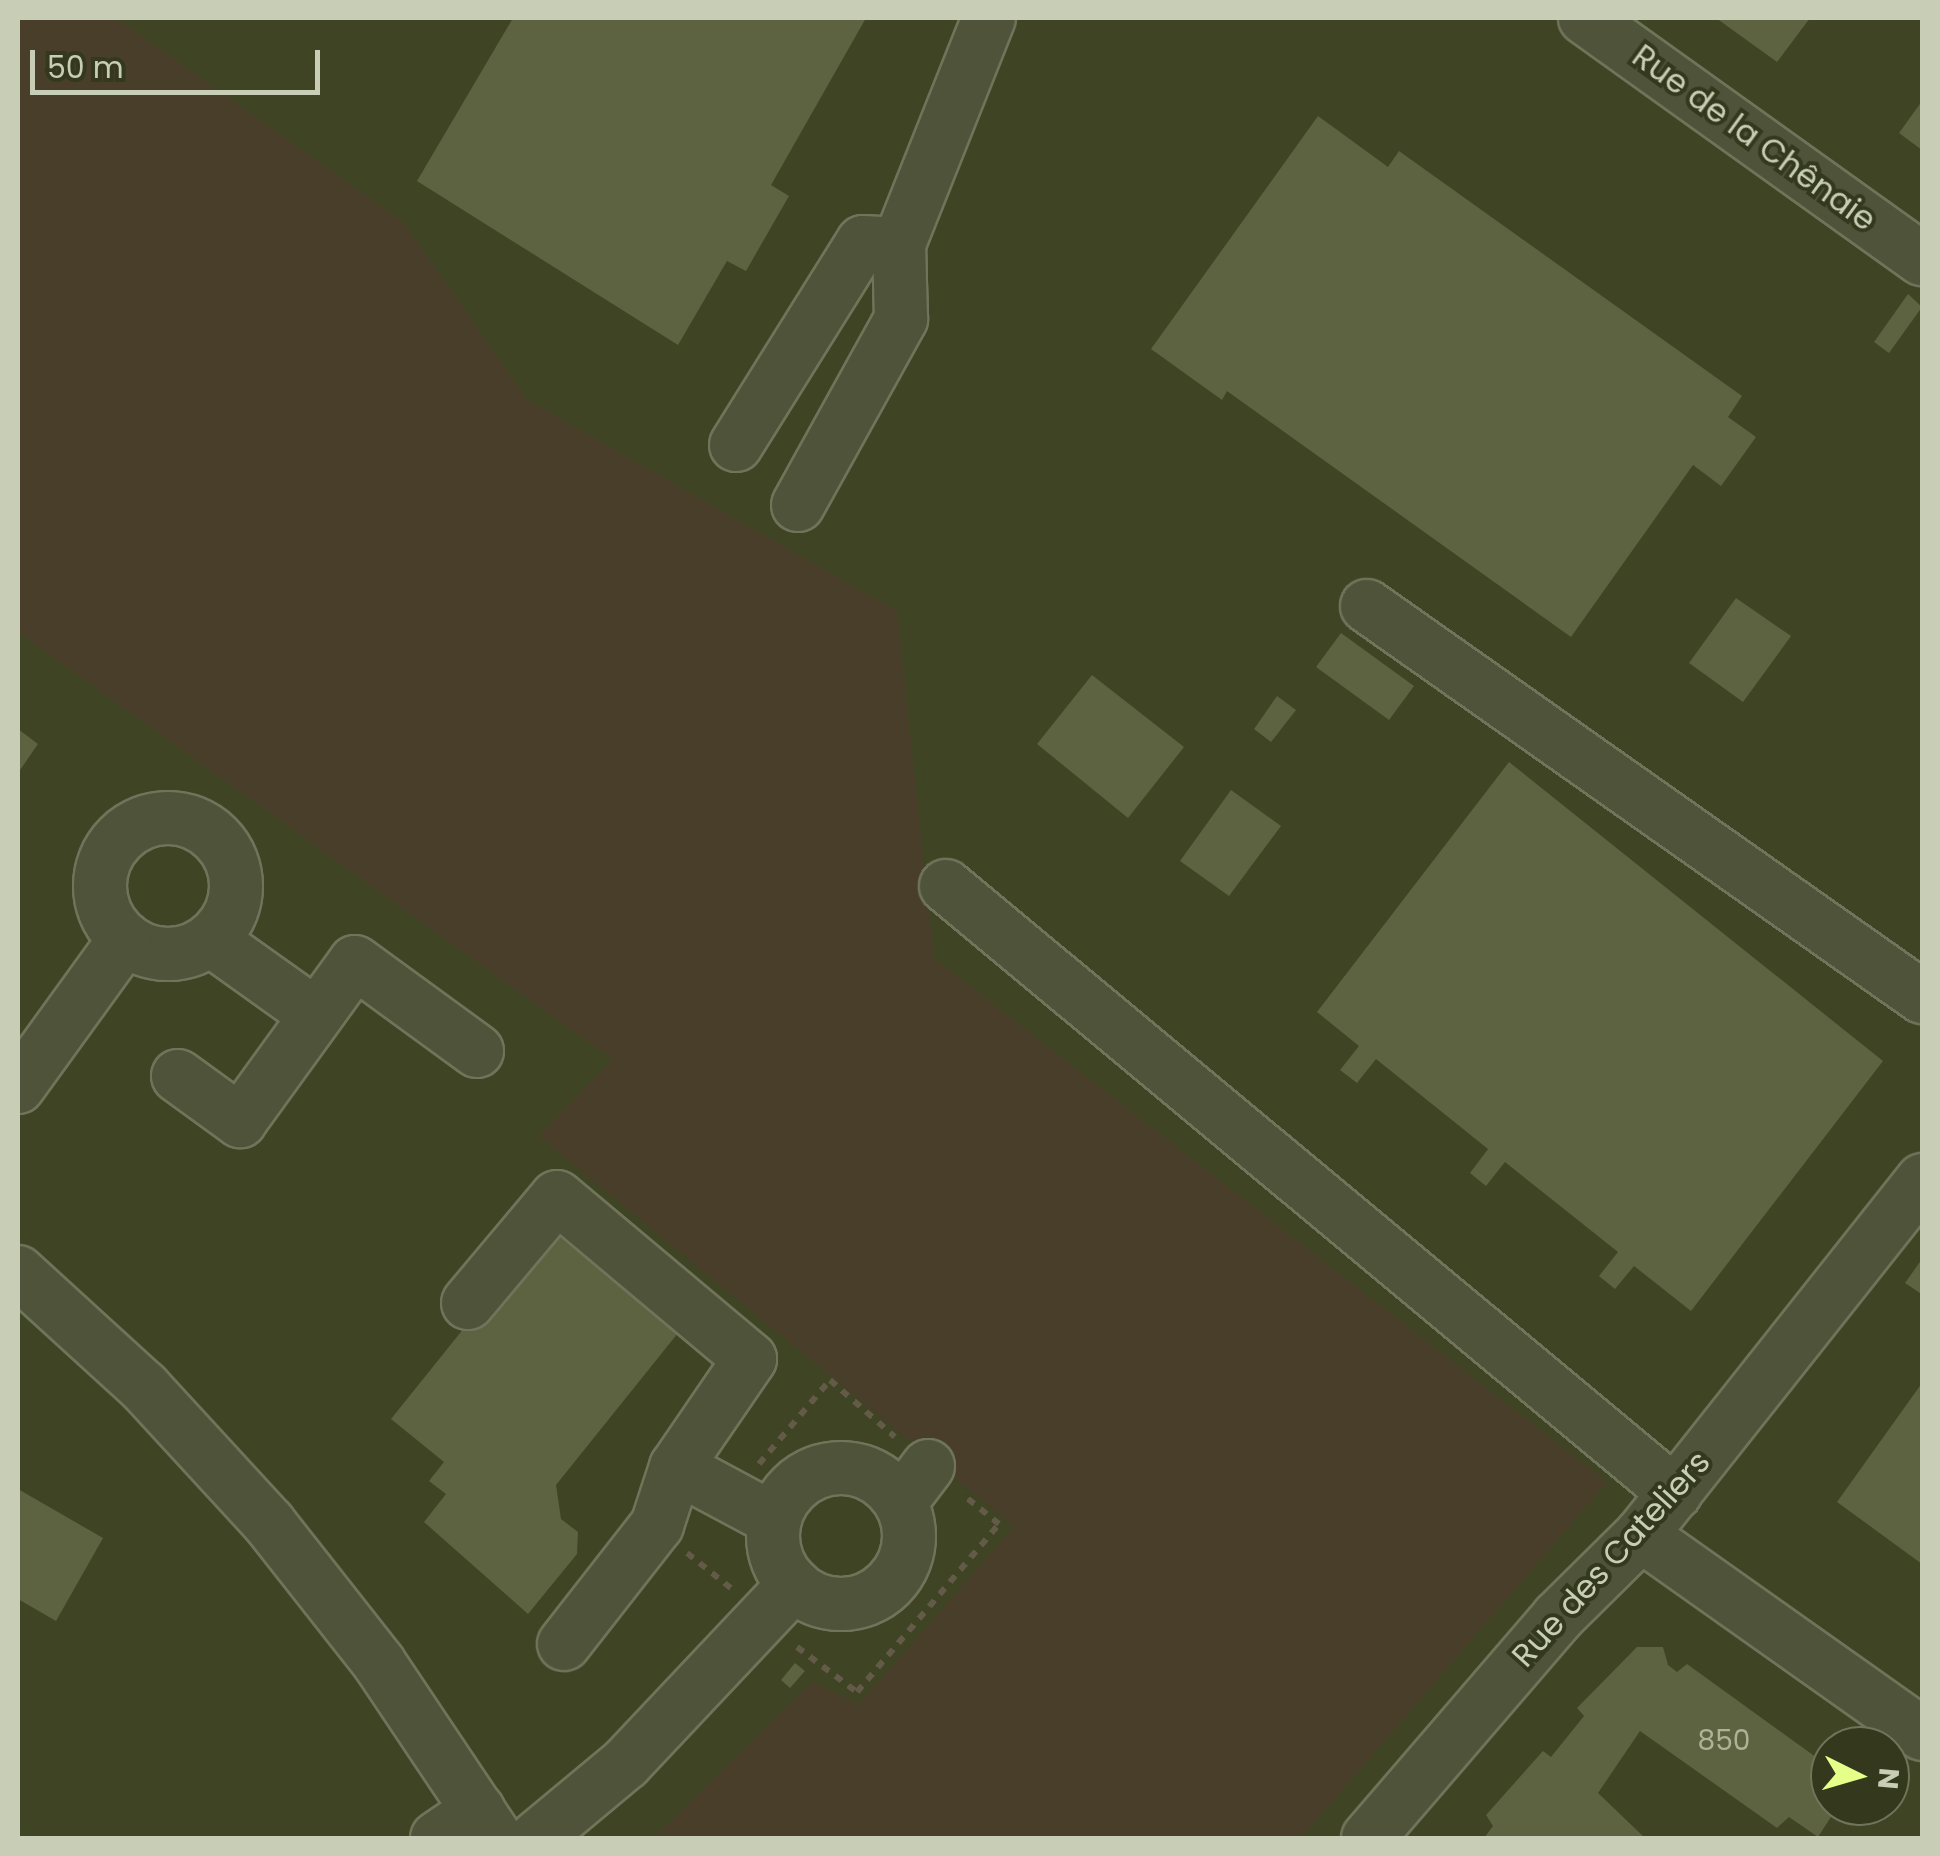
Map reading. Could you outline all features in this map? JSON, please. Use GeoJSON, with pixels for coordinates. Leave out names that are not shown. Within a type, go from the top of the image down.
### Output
{"type":"FeatureCollection","features":[{"type":"Feature","properties":{"kind":"street"},"geometry":{"type":"LineString","coordinates":[[798,505],[901,318],[898,244],[989,18]]}},
{"type":"Feature","properties":{"kind":"street","name":"Rue de la Chênaie"},"geometry":{"type":"LineString","coordinates":[[1585,18],[1922,259]]}},
{"type":"Feature","properties":{"kind":"street"},"geometry":{"type":"LineString","coordinates":[[736,445],[863,242],[898,244]]}},
{"type":"Feature","properties":{"kind":"street"},"geometry":{"type":"LineString","coordinates":[[1368,606],[1922,997]]}},
{"type":"Feature","properties":{"kind":"street"},"geometry":{"type":"LineString","coordinates":[[160,818],[200,825],[228,851],[234,906],[212,940],[160,954],[125,939],[103,906],[102,867],[124,834],[160,818]]}},
{"type":"Feature","properties":{"kind":"street"},"geometry":{"type":"LineString","coordinates":[[946,886],[1675,1494]]}},
{"type":"Feature","properties":{"kind":"street"},"geometry":{"type":"LineString","coordinates":[[18,1087],[125,939]]}},
{"type":"Feature","properties":{"kind":"street"},"geometry":{"type":"LineString","coordinates":[[212,940],[316,1015]]}},
{"type":"Feature","properties":{"kind":"street"},"geometry":{"type":"LineString","coordinates":[[178,1076],[240,1121],[355,962],[477,1051]]}},
{"type":"Feature","properties":{"kind":"street","name":"Rue des Cateliers"},"geometry":{"type":"LineString","coordinates":[[1368,1838],[1558,1616],[1641,1536],[1922,1180]]}},
{"type":"Feature","properties":{"kind":"street"},"geometry":{"type":"LineString","coordinates":[[468,1303],[556,1197],[750,1359],[676,1467],[657,1524],[564,1644]]}},
{"type":"Feature","properties":{"kind":"street"},"geometry":{"type":"LineString","coordinates":[[18,1272],[156,1399],[269,1523],[471,1829]]}},
{"type":"Feature","properties":{"kind":"street"},"geometry":{"type":"LineString","coordinates":[[676,1467],[752,1509],[776,1555],[780,1620]]}},
{"type":"Feature","properties":{"kind":"street"},"geometry":{"type":"LineString","coordinates":[[536,1838],[626,1763],[780,1620],[914,1589],[910,1540],[915,1484],[841,1467],[752,1509]]}},
{"type":"Feature","properties":{"kind":"street"},"geometry":{"type":"LineString","coordinates":[[1641,1536],[1922,1734]]}},
{"type":"Feature","properties":{"kind":"path"},"geometry":{"type":"LineString","coordinates":[[830,1380],[915,1484],[999,1524],[914,1589],[858,1692],[796,1646],[780,1620],[684,1551],[752,1509],[830,1380]]}},
{"type":"Feature","properties":{"kind":"shaded area"},"geometry":{"type":"Polygon","coordinates":[[[18,18],[117,18],[403,222],[528,400],[897,611],[934,958],[1607,1482],[1301,1838],[653,1838],[812,1682],[859,1704],[1014,1527],[539,1136],[612,1059],[18,632],[18,18]]]}},
{"type":"Feature","properties":{"kind":"building"},"geometry":{"type":"Polygon","coordinates":[[[513,18],[866,18],[771,185],[789,196],[746,271],[727,261],[678,345],[417,181],[513,18]]]}},
{"type":"Feature","properties":{"kind":"building"},"geometry":{"type":"Polygon","coordinates":[[[1716,18],[1810,18],[1777,62],[1716,18]]]}},
{"type":"Feature","properties":{"kind":"building"},"geometry":{"type":"Polygon","coordinates":[[[1922,101],[1922,150],[1899,133],[1922,101]]]}},
{"type":"Feature","properties":{"kind":"building"},"geometry":{"type":"Polygon","coordinates":[[[1318,116],[1388,167],[1399,151],[1742,396],[1728,417],[1756,437],[1721,486],[1693,465],[1571,637],[1227,391],[1222,400],[1151,349],[1318,116]]]}},
{"type":"Feature","properties":{"kind":"building"},"geometry":{"type":"Polygon","coordinates":[[[1908,294],[1922,307],[1889,353],[1874,342],[1908,294]]]}},
{"type":"Feature","properties":{"kind":"building"},"geometry":{"type":"Polygon","coordinates":[[[1736,598],[1791,636],[1743,702],[1689,663],[1736,598]]]}},
{"type":"Feature","properties":{"kind":"building"},"geometry":{"type":"Polygon","coordinates":[[[1341,633],[1414,686],[1389,720],[1316,667],[1341,633]]]}},
{"type":"Feature","properties":{"kind":"building"},"geometry":{"type":"Polygon","coordinates":[[[1092,675],[1184,747],[1128,818],[1037,744],[1092,675]]]}},
{"type":"Feature","properties":{"kind":"building"},"geometry":{"type":"Polygon","coordinates":[[[1277,696],[1296,710],[1271,742],[1254,729],[1277,696]]]}},
{"type":"Feature","properties":{"kind":"building"},"geometry":{"type":"Polygon","coordinates":[[[18,729],[38,744],[18,773],[18,729]]]}},
{"type":"Feature","properties":{"kind":"building"},"geometry":{"type":"Polygon","coordinates":[[[1509,762],[1883,1061],[1691,1311],[1634,1266],[1615,1289],[1599,1276],[1618,1252],[1505,1162],[1486,1186],[1470,1173],[1488,1149],[1376,1059],[1357,1083],[1340,1070],[1359,1046],[1317,1012],[1509,762]]]}},
{"type":"Feature","properties":{"kind":"building"},"geometry":{"type":"Polygon","coordinates":[[[1231,790],[1281,826],[1229,896],[1180,861],[1231,790]]]}},
{"type":"Feature","properties":{"kind":"building"},"geometry":{"type":"Polygon","coordinates":[[[546,1226],[678,1333],[556,1485],[561,1519],[578,1532],[577,1554],[528,1614],[424,1522],[446,1494],[429,1481],[444,1462],[391,1419],[546,1226]]]}},
{"type":"Feature","properties":{"kind":"building"},"geometry":{"type":"Polygon","coordinates":[[[1922,1259],[1922,1290],[1920,1293],[1905,1283],[1922,1259]]]}},
{"type":"Feature","properties":{"kind":"building"},"geometry":{"type":"Polygon","coordinates":[[[1922,1383],[1922,1564],[1837,1502],[1922,1383]]]}},
{"type":"Feature","properties":{"kind":"building"},"geometry":{"type":"Polygon","coordinates":[[[18,1489],[103,1538],[56,1621],[18,1599],[18,1489]]]}},
{"type":"Feature","properties":{"kind":"building"},"geometry":{"type":"Polygon","coordinates":[[[1637,1647],[1663,1647],[1668,1665],[1677,1672],[1687,1664],[1810,1753],[1810,1826],[1825,1826],[1818,1837],[1789,1817],[1777,1828],[1640,1731],[1598,1793],[1645,1838],[1484,1838],[1493,1826],[1486,1815],[1543,1751],[1551,1757],[1584,1716],[1577,1708],[1637,1647]]]}},
{"type":"Feature","properties":{"kind":"building"},"geometry":{"type":"Polygon","coordinates":[[[795,1663],[805,1671],[790,1688],[781,1680],[795,1663]]]}}]}
